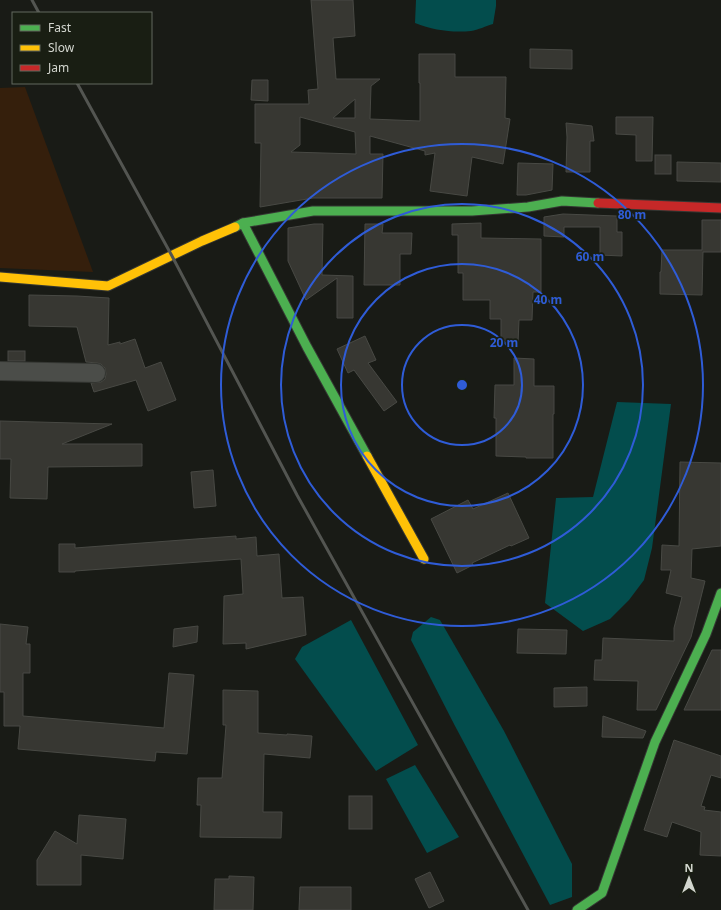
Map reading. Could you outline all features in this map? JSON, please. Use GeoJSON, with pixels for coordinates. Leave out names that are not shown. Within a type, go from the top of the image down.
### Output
{"type":"FeatureCollection","features":[{"type":"Feature","properties":{"kind":"street"},"geometry":{"type":"LineString","coordinates":[[0,277],[108,286],[243,223],[313,211],[472,211],[528,207],[562,201],[721,208]]}},
{"type":"Feature","properties":{"kind":"street"},"geometry":{"type":"LineString","coordinates":[[243,223],[311,353],[424,559]]}},
{"type":"Feature","properties":{"kind":"street"},"geometry":{"type":"LineString","coordinates":[[0,371],[96,373]]}},
{"type":"Feature","properties":{"kind":"street"},"geometry":{"type":"LineString","coordinates":[[577,910],[602,893],[655,742],[706,634],[721,592]]}},
{"type":"Feature","properties":{"kind":"shaded area"},"geometry":{"type":"Polygon","coordinates":[[[25,87],[93,272],[0,268],[0,88],[25,87]]]}},
{"type":"Feature","properties":{"kind":"water"},"geometry":{"type":"Polygon","coordinates":[[[416,0],[496,0],[493,24],[474,30],[457,32],[436,29],[415,23],[416,0]]]}},
{"type":"Feature","properties":{"kind":"water"},"geometry":{"type":"Polygon","coordinates":[[[617,402],[671,404],[652,548],[644,580],[629,600],[610,619],[583,631],[545,603],[556,498],[593,497],[617,402]]]}},
{"type":"Feature","properties":{"kind":"water"},"geometry":{"type":"Polygon","coordinates":[[[431,617],[440,620],[504,731],[572,864],[572,897],[550,905],[411,640],[413,632],[431,617]]]}},
{"type":"Feature","properties":{"kind":"water"},"geometry":{"type":"Polygon","coordinates":[[[351,620],[418,745],[376,771],[295,659],[302,647],[351,620]]]}},
{"type":"Feature","properties":{"kind":"water"},"geometry":{"type":"Polygon","coordinates":[[[415,765],[459,837],[427,853],[386,779],[415,765]]]}},
{"type":"Feature","properties":{"kind":"building"},"geometry":{"type":"Polygon","coordinates":[[[311,0],[353,0],[355,36],[333,38],[336,79],[380,79],[371,86],[370,119],[420,121],[419,54],[455,54],[455,77],[506,77],[505,118],[510,119],[503,164],[472,157],[467,196],[430,191],[435,153],[425,155],[425,151],[370,136],[370,154],[383,154],[382,198],[313,198],[260,207],[261,143],[255,143],[255,104],[309,104],[308,90],[318,89],[311,0]],[[355,99],[333,118],[355,118],[355,99]],[[300,117],[300,145],[291,152],[356,154],[355,132],[300,117]]]}},
{"type":"Feature","properties":{"kind":"building"},"geometry":{"type":"Polygon","coordinates":[[[530,49],[572,50],[572,69],[530,68],[530,49]]]}},
{"type":"Feature","properties":{"kind":"building"},"geometry":{"type":"Polygon","coordinates":[[[252,80],[268,80],[268,101],[251,100],[252,80]]]}},
{"type":"Feature","properties":{"kind":"building"},"geometry":{"type":"Polygon","coordinates":[[[616,117],[653,117],[652,161],[636,161],[636,135],[616,134],[616,117]]]}},
{"type":"Feature","properties":{"kind":"building"},"geometry":{"type":"Polygon","coordinates":[[[566,123],[592,126],[594,141],[590,141],[590,172],[566,172],[566,123]]]}},
{"type":"Feature","properties":{"kind":"building"},"geometry":{"type":"Polygon","coordinates":[[[655,155],[671,155],[671,174],[655,174],[655,155]]]}},
{"type":"Feature","properties":{"kind":"building"},"geometry":{"type":"Polygon","coordinates":[[[677,162],[721,163],[721,182],[677,181],[677,162]]]}},
{"type":"Feature","properties":{"kind":"building"},"geometry":{"type":"Polygon","coordinates":[[[518,163],[553,164],[552,190],[526,195],[517,195],[518,163]]]}},
{"type":"Feature","properties":{"kind":"building"},"geometry":{"type":"Polygon","coordinates":[[[563,214],[617,216],[617,232],[622,232],[622,256],[600,255],[600,227],[564,227],[564,237],[544,236],[544,217],[563,214]]]}},
{"type":"Feature","properties":{"kind":"building"},"geometry":{"type":"Polygon","coordinates":[[[702,220],[721,220],[721,252],[703,252],[702,295],[660,294],[662,250],[702,250],[702,220]]]}},
{"type":"Feature","properties":{"kind":"building"},"geometry":{"type":"Polygon","coordinates":[[[481,223],[481,238],[541,239],[541,292],[533,292],[532,320],[519,320],[518,343],[501,343],[501,319],[490,319],[490,300],[463,300],[463,273],[458,273],[458,235],[452,235],[452,224],[481,223]]]}},
{"type":"Feature","properties":{"kind":"building"},"geometry":{"type":"Polygon","coordinates":[[[323,224],[322,275],[353,276],[353,318],[337,318],[337,278],[306,300],[288,261],[288,228],[323,224]]]}},
{"type":"Feature","properties":{"kind":"building"},"geometry":{"type":"Polygon","coordinates":[[[365,224],[383,224],[382,233],[412,233],[411,254],[400,254],[400,285],[364,285],[365,224]]]}},
{"type":"Feature","properties":{"kind":"building"},"geometry":{"type":"Polygon","coordinates":[[[29,295],[109,298],[108,345],[120,342],[120,344],[135,339],[145,368],[161,362],[176,400],[148,411],[136,380],[94,392],[91,383],[101,382],[105,379],[105,368],[101,364],[86,362],[77,327],[29,326],[29,295]]]}},
{"type":"Feature","properties":{"kind":"building"},"geometry":{"type":"Polygon","coordinates":[[[365,336],[376,360],[368,363],[397,402],[384,411],[354,370],[348,373],[337,349],[365,336]]]}},
{"type":"Feature","properties":{"kind":"building"},"geometry":{"type":"Polygon","coordinates":[[[8,351],[25,351],[25,361],[8,361],[8,351]]]}},
{"type":"Feature","properties":{"kind":"building"},"geometry":{"type":"Polygon","coordinates":[[[514,358],[534,359],[534,386],[554,386],[553,458],[496,456],[496,418],[494,418],[495,385],[514,385],[514,358]]]}},
{"type":"Feature","properties":{"kind":"building"},"geometry":{"type":"Polygon","coordinates":[[[0,421],[112,424],[62,444],[142,444],[142,466],[48,467],[47,499],[10,498],[11,459],[0,459],[0,421]]]}},
{"type":"Feature","properties":{"kind":"building"},"geometry":{"type":"Polygon","coordinates":[[[680,462],[721,463],[721,546],[692,549],[691,578],[705,581],[691,637],[656,710],[637,710],[638,681],[594,680],[595,660],[602,660],[603,638],[674,641],[674,628],[682,597],[666,593],[671,570],[661,570],[662,545],[679,546],[680,462]]]}},
{"type":"Feature","properties":{"kind":"building"},"geometry":{"type":"Polygon","coordinates":[[[213,470],[216,506],[194,508],[191,472],[213,470]]]}},
{"type":"Feature","properties":{"kind":"building"},"geometry":{"type":"Polygon","coordinates":[[[508,493],[529,538],[511,546],[510,545],[472,563],[473,565],[457,573],[431,519],[468,500],[473,509],[508,493]]]}},
{"type":"Feature","properties":{"kind":"building"},"geometry":{"type":"Polygon","coordinates":[[[236,536],[236,539],[256,537],[257,556],[279,554],[282,598],[303,597],[306,635],[246,649],[246,643],[223,644],[224,596],[243,594],[241,559],[59,572],[59,544],[75,544],[75,548],[236,536]]]}},
{"type":"Feature","properties":{"kind":"building"},"geometry":{"type":"Polygon","coordinates":[[[0,624],[28,627],[26,644],[30,644],[30,673],[23,673],[23,716],[164,728],[169,673],[194,675],[187,754],[156,752],[155,761],[18,749],[20,726],[4,726],[4,692],[0,692],[0,624]]]}},
{"type":"Feature","properties":{"kind":"building"},"geometry":{"type":"Polygon","coordinates":[[[198,626],[197,642],[173,647],[174,629],[198,626]]]}},
{"type":"Feature","properties":{"kind":"building"},"geometry":{"type":"Polygon","coordinates":[[[518,629],[567,630],[566,654],[517,653],[518,629]]]}},
{"type":"Feature","properties":{"kind":"building"},"geometry":{"type":"Polygon","coordinates":[[[712,650],[721,650],[721,710],[684,710],[712,650]]]}},
{"type":"Feature","properties":{"kind":"building"},"geometry":{"type":"Polygon","coordinates":[[[587,687],[587,706],[554,707],[554,688],[587,687]]]}},
{"type":"Feature","properties":{"kind":"building"},"geometry":{"type":"Polygon","coordinates":[[[223,690],[258,691],[258,733],[312,736],[310,758],[264,754],[263,812],[282,812],[281,838],[200,837],[201,805],[197,805],[198,778],[222,778],[226,725],[223,725],[223,690]]]}},
{"type":"Feature","properties":{"kind":"building"},"geometry":{"type":"Polygon","coordinates":[[[603,716],[646,731],[643,738],[602,737],[603,716]]]}},
{"type":"Feature","properties":{"kind":"building"},"geometry":{"type":"Polygon","coordinates":[[[674,740],[721,756],[721,778],[711,775],[701,806],[705,807],[704,810],[721,812],[721,856],[700,855],[701,832],[672,822],[667,837],[644,830],[674,740]]]}},
{"type":"Feature","properties":{"kind":"building"},"geometry":{"type":"Polygon","coordinates":[[[349,796],[372,796],[372,829],[349,829],[349,796]]]}},
{"type":"Feature","properties":{"kind":"building"},"geometry":{"type":"Polygon","coordinates":[[[79,815],[126,819],[123,859],[81,855],[81,885],[37,885],[37,860],[55,831],[77,844],[79,815]]]}},
{"type":"Feature","properties":{"kind":"building"},"geometry":{"type":"Polygon","coordinates":[[[430,872],[444,901],[429,908],[415,879],[430,872]]]}},
{"type":"Feature","properties":{"kind":"building"},"geometry":{"type":"Polygon","coordinates":[[[229,876],[254,877],[253,910],[214,910],[215,879],[229,879],[229,876]]]}},
{"type":"Feature","properties":{"kind":"building"},"geometry":{"type":"Polygon","coordinates":[[[300,887],[351,887],[351,910],[299,910],[300,887]]]}},
{"type":"Feature","properties":{"kind":"railway"},"geometry":{"type":"LineString","coordinates":[[32,0],[38,12]]}},
{"type":"Feature","properties":{"kind":"railway"},"geometry":{"type":"LineString","coordinates":[[78,84],[172,256],[297,495],[528,910]]}},
{"type":"Feature","properties":{"kind":"traffic: fast"},"geometry":{"type":"LineString","coordinates":[[235,227],[243,223],[313,211],[472,211],[528,207],[562,201],[598,203]]}},
{"type":"Feature","properties":{"kind":"traffic: fast"},"geometry":{"type":"LineString","coordinates":[[243,223],[307,347],[367,456]]}},
{"type":"Feature","properties":{"kind":"traffic: fast"},"geometry":{"type":"LineString","coordinates":[[577,910],[602,893],[655,742],[706,634],[721,593]]}},
{"type":"Feature","properties":{"kind":"traffic: slow"},"geometry":{"type":"LineString","coordinates":[[0,277],[108,286],[202,241],[235,227]]}},
{"type":"Feature","properties":{"kind":"traffic: slow"},"geometry":{"type":"LineString","coordinates":[[367,456],[424,559]]}},
{"type":"Feature","properties":{"kind":"traffic: jam"},"geometry":{"type":"LineString","coordinates":[[598,203],[721,208]]}}]}
